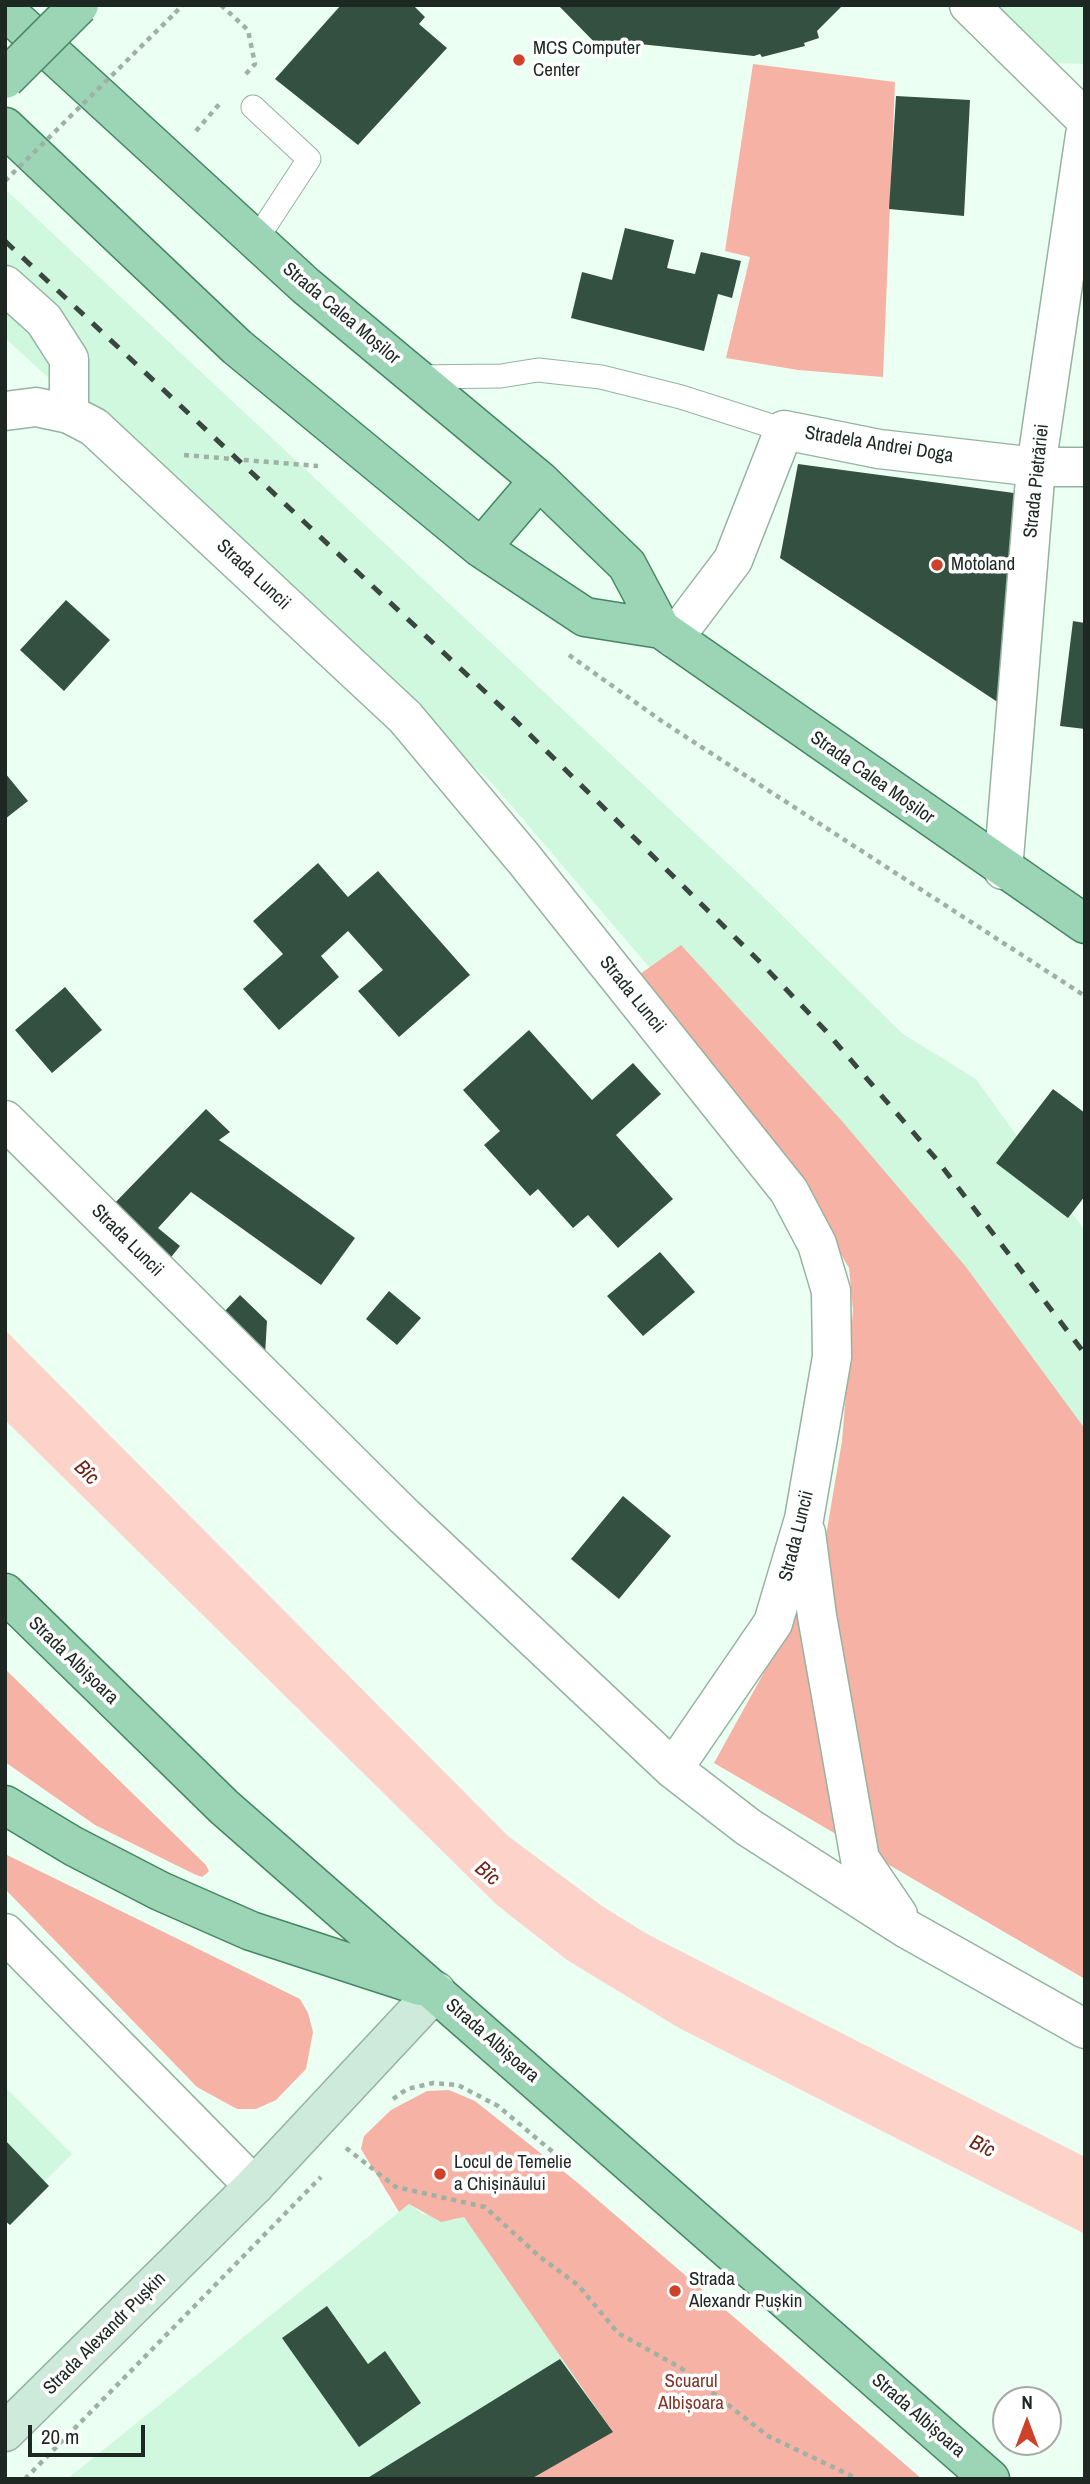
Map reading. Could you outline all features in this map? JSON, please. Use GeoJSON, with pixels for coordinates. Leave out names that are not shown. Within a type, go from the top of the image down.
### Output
{"type":"FeatureCollection","features":[{"type":"Feature","properties":{"kind":"main road"},"geometry":{"type":"LineString","coordinates":[[5,79],[79,5]]}},
{"type":"Feature","properties":{"kind":"main road","name":"Strada Calea Moșilor"},"geometry":{"type":"LineString","coordinates":[[5,10],[256,240],[539,480],[626,565],[668,634],[1003,870],[1085,924]]}},
{"type":"Feature","properties":{"kind":"main road","name":"Strada Calea Moșilor"},"geometry":{"type":"LineString","coordinates":[[5,127],[237,347],[481,548],[585,617],[668,634]]}},
{"type":"Feature","properties":{"kind":"main road"},"geometry":{"type":"LineString","coordinates":[[481,548],[539,480]]}},
{"type":"Feature","properties":{"kind":"main road","name":"Strada Albișoara"},"geometry":{"type":"LineString","coordinates":[[5,1593],[224,1807],[990,2479]]}},
{"type":"Feature","properties":{"kind":"main road"},"geometry":{"type":"LineString","coordinates":[[5,1805],[73,1846],[160,1891],[239,1926],[436,1991]]}},
{"type":"Feature","properties":{"kind":"main road","name":"Strada Alexandr Pușkin"},"geometry":{"type":"LineString","coordinates":[[5,2432],[254,2186],[436,1991]]}},
{"type":"Feature","properties":{"kind":"street"},"geometry":{"type":"LineString","coordinates":[[969,5],[1085,119]]}},
{"type":"Feature","properties":{"kind":"street","name":"Strada Pietrăriei"},"geometry":{"type":"LineString","coordinates":[[1003,870],[1036,467],[1085,135]]}},
{"type":"Feature","properties":{"kind":"street"},"geometry":{"type":"LineString","coordinates":[[5,285],[44,320],[69,359],[69,414]]}},
{"type":"Feature","properties":{"kind":"street","name":"Strada Luncii"},"geometry":{"type":"LineString","coordinates":[[5,411],[36,407],[69,414],[94,427],[405,717],[532,869],[789,1191],[817,1244],[831,1291],[834,1318],[832,1357],[804,1519],[773,1623],[673,1769]]}},
{"type":"Feature","properties":{"kind":"street","name":"Stradela Andrei Doga"},"geometry":{"type":"LineString","coordinates":[[668,634],[733,560],[784,430],[879,449],[1036,467],[1085,467]]}},
{"type":"Feature","properties":{"kind":"street","name":"Strada Luncii"},"geometry":{"type":"LineString","coordinates":[[5,1120],[404,1516],[673,1769],[748,1827],[907,1929],[1085,2029]]}},
{"type":"Feature","properties":{"kind":"street"},"geometry":{"type":"LineString","coordinates":[[804,1519],[817,1616],[860,1860],[907,1929]]}},
{"type":"Feature","properties":{"kind":"street"},"geometry":{"type":"LineString","coordinates":[[5,1933],[254,2186]]}},
{"type":"Feature","properties":{"kind":"lane"},"geometry":{"type":"LineString","coordinates":[[253,107],[309,159],[256,240]]}},
{"type":"Feature","properties":{"kind":"lane"},"geometry":{"type":"LineString","coordinates":[[416,377],[501,376],[538,370],[601,377],[681,397],[784,430]]}},
{"type":"Feature","properties":{"kind":"path"},"geometry":{"type":"LineString","coordinates":[[5,181],[183,5]]}},
{"type":"Feature","properties":{"kind":"path"},"geometry":{"type":"LineString","coordinates":[[221,5],[248,30]]}},
{"type":"Feature","properties":{"kind":"path"},"geometry":{"type":"LineString","coordinates":[[180,455],[330,467]]}},
{"type":"Feature","properties":{"kind":"path"},"geometry":{"type":"LineString","coordinates":[[390,2100],[407,2089],[433,2083],[458,2085],[498,2106],[560,2158]]}},
{"type":"Feature","properties":{"kind":"path"},"geometry":{"type":"LineString","coordinates":[[338,2158],[353,2140]]}},
{"type":"Feature","properties":{"kind":"path"},"geometry":{"type":"LineString","coordinates":[[346,2148],[396,2187],[485,2207],[540,2258],[578,2286],[618,2333],[681,2368],[768,2436],[858,2479]]}},
{"type":"Feature","properties":{"kind":"path"},"geometry":{"type":"LineString","coordinates":[[24,2479],[293,2208],[329,2168]]}},
{"type":"Feature","properties":{"kind":"shaded area"},"geometry":{"type":"Polygon","coordinates":[[[999,5],[1085,5],[1085,64],[1053,63],[999,15],[999,5]]]}},
{"type":"Feature","properties":{"kind":"shaded area"},"geometry":{"type":"Polygon","coordinates":[[[5,189],[754,888],[903,1034],[976,1079],[1085,1231],[1085,1506],[719,1049],[492,783],[5,338],[5,189]]]}},
{"type":"Feature","properties":{"kind":"shaded area"},"geometry":{"type":"Polygon","coordinates":[[[5,2087],[72,2154],[5,2221],[5,2087]]]}},
{"type":"Feature","properties":{"kind":"shaded area"},"geometry":{"type":"Polygon","coordinates":[[[409,2204],[423,2214],[454,2220],[464,2216],[613,2432],[531,2479],[67,2479],[409,2204]]]}},
{"type":"Feature","properties":{"kind":"green space"},"geometry":{"type":"Polygon","coordinates":[[[753,64],[895,82],[883,377],[798,370],[726,358],[750,257],[725,251],[753,64]]]}},
{"type":"Feature","properties":{"kind":"green space"},"geometry":{"type":"Polygon","coordinates":[[[681,945],[841,1120],[966,1267],[1085,1429],[1085,1979],[714,1763],[820,1571],[842,1441],[853,1310],[849,1268],[817,1213],[640,974],[681,945]]]}},
{"type":"Feature","properties":{"kind":"green space"},"geometry":{"type":"Polygon","coordinates":[[[5,1669],[206,1865],[209,1871],[206,1874],[202,1877],[194,1874],[95,1825],[5,1762],[5,1669]]]}},
{"type":"Feature","properties":{"kind":"green space"},"geometry":{"type":"Polygon","coordinates":[[[5,1854],[300,1999],[308,2013],[313,2032],[306,2069],[276,2100],[256,2109],[237,2109],[197,2087],[5,1889],[5,1854]]]}},
{"type":"Feature","properties":{"kind":"green space","name":"Scuarul Albișoara"},"geometry":{"type":"Polygon","coordinates":[[[449,2090],[475,2101],[578,2183],[922,2479],[531,2479],[612,2431],[464,2217],[441,2222],[409,2204],[399,2212],[361,2149],[364,2136],[391,2110],[427,2091],[449,2090]]]}},
{"type":"Feature","properties":{"kind":"water","name":"Bîc"},"geometry":{"type":"Polygon","coordinates":[[[5,1330],[508,1836],[602,1906],[647,1934],[1085,2157],[1085,2234],[679,2028],[567,1960],[497,1905],[5,1420],[5,1330]]]}},
{"type":"Feature","properties":{"kind":"building"},"geometry":{"type":"Polygon","coordinates":[[[341,5],[413,5],[425,17],[419,24],[447,48],[358,145],[275,79],[341,5]]]}},
{"type":"Feature","properties":{"kind":"building"},"geometry":{"type":"Polygon","coordinates":[[[558,5],[843,5],[817,31],[819,38],[804,43],[805,46],[762,57],[760,54],[754,56],[611,41],[603,51],[558,5]]]}},
{"type":"Feature","properties":{"kind":"building"},"geometry":{"type":"Polygon","coordinates":[[[896,96],[970,100],[964,216],[889,209],[896,96]]]}},
{"type":"Feature","properties":{"kind":"building"},"geometry":{"type":"Polygon","coordinates":[[[625,228],[674,240],[667,268],[695,274],[701,252],[741,261],[732,298],[718,294],[704,351],[571,318],[582,272],[612,280],[625,228]]]}},
{"type":"Feature","properties":{"kind":"building"},"geometry":{"type":"Polygon","coordinates":[[[798,464],[1014,493],[999,703],[780,558],[798,464]]]}},
{"type":"Feature","properties":{"kind":"building"},"geometry":{"type":"Polygon","coordinates":[[[66,600],[110,640],[64,691],[20,650],[66,600]]]}},
{"type":"Feature","properties":{"kind":"building"},"geometry":{"type":"Polygon","coordinates":[[[1073,621],[1085,623],[1085,729],[1060,726],[1073,621]]]}},
{"type":"Feature","properties":{"kind":"building"},"geometry":{"type":"Polygon","coordinates":[[[5,773],[28,801],[5,819],[5,773]]]}},
{"type":"Feature","properties":{"kind":"building"},"geometry":{"type":"Polygon","coordinates":[[[318,863],[348,897],[378,871],[470,975],[399,1037],[358,991],[383,970],[348,931],[321,956],[339,977],[279,1030],[243,989],[283,954],[253,921],[318,863]]]}},
{"type":"Feature","properties":{"kind":"building"},"geometry":{"type":"Polygon","coordinates":[[[65,987],[102,1030],[52,1073],[15,1030],[65,987]]]}},
{"type":"Feature","properties":{"kind":"building"},"geometry":{"type":"Polygon","coordinates":[[[529,1030],[592,1100],[633,1063],[661,1094],[616,1135],[673,1199],[618,1248],[588,1215],[573,1228],[538,1189],[530,1196],[484,1145],[500,1131],[463,1090],[529,1030]]]}},
{"type":"Feature","properties":{"kind":"building"},"geometry":{"type":"Polygon","coordinates":[[[1053,1089],[1085,1113],[1085,1196],[1068,1218],[996,1163],[1053,1089]]]}},
{"type":"Feature","properties":{"kind":"building"},"geometry":{"type":"Polygon","coordinates":[[[206,1109],[230,1132],[219,1140],[355,1238],[321,1285],[191,1192],[158,1228],[180,1246],[168,1261],[109,1209],[206,1109]]]}},
{"type":"Feature","properties":{"kind":"building"},"geometry":{"type":"Polygon","coordinates":[[[660,1252],[695,1292],[643,1336],[607,1296],[660,1252]]]}},
{"type":"Feature","properties":{"kind":"building"},"geometry":{"type":"Polygon","coordinates":[[[389,1291],[421,1318],[397,1345],[366,1319],[389,1291]]]}},
{"type":"Feature","properties":{"kind":"building"},"geometry":{"type":"Polygon","coordinates":[[[240,1295],[267,1321],[265,1355],[222,1314],[240,1295]]]}},
{"type":"Feature","properties":{"kind":"building"},"geometry":{"type":"Polygon","coordinates":[[[623,1496],[671,1536],[619,1599],[571,1559],[623,1496]]]}},
{"type":"Feature","properties":{"kind":"building"},"geometry":{"type":"Polygon","coordinates":[[[5,2140],[49,2186],[10,2225],[5,2221],[5,2140]]]}},
{"type":"Feature","properties":{"kind":"building"},"geometry":{"type":"Polygon","coordinates":[[[327,2306],[368,2364],[385,2351],[421,2403],[359,2447],[282,2338],[327,2306]]]}},
{"type":"Feature","properties":{"kind":"building"},"geometry":{"type":"Polygon","coordinates":[[[560,2359],[613,2432],[531,2479],[366,2479],[560,2359]]]}},
{"type":"Feature","properties":{"kind":"railway"},"geometry":{"type":"LineString","coordinates":[[5,241],[512,717],[760,962],[825,1030],[937,1160],[1085,1354]]}},
{"type":"Feature","properties":{"kind":"place","name":"MCS Computer Center"},"geometry":{"type":"Point","coordinates":[519,60]}},
{"type":"Feature","properties":{"kind":"place","name":"Motoland"},"geometry":{"type":"Point","coordinates":[937,565]}},
{"type":"Feature","properties":{"kind":"place","name":"Locul de Temelie a Chișinăului"},"geometry":{"type":"Point","coordinates":[440,2174]}},
{"type":"Feature","properties":{"kind":"place","name":"Strada Alexandr Pușkin"},"geometry":{"type":"Point","coordinates":[675,2291]}}]}
